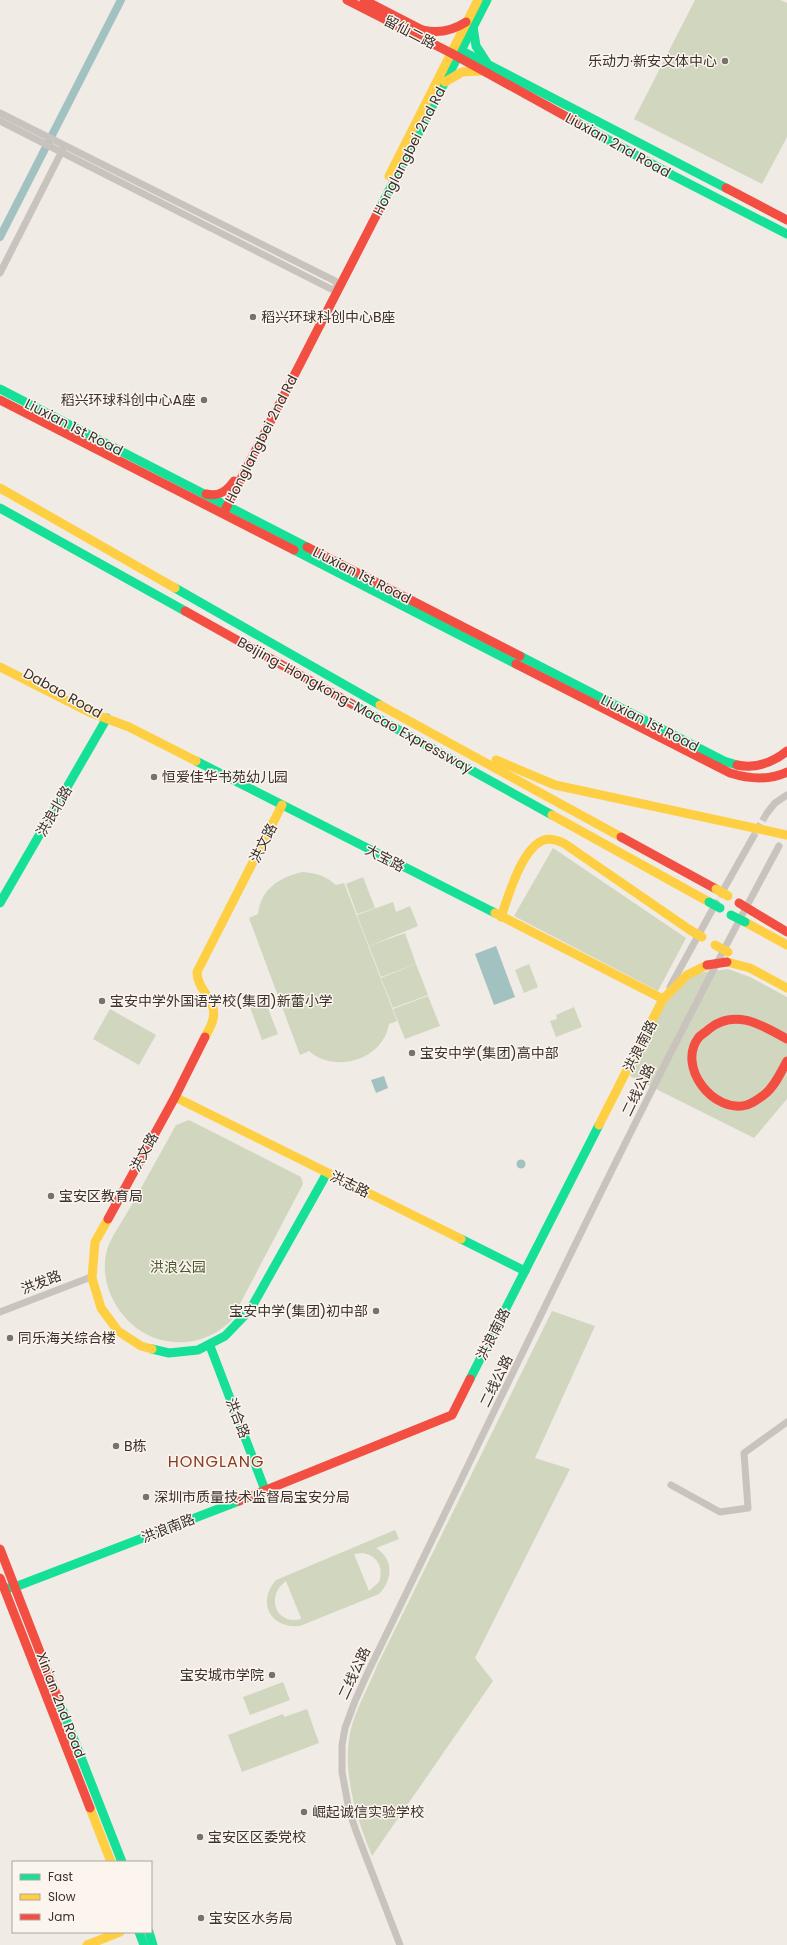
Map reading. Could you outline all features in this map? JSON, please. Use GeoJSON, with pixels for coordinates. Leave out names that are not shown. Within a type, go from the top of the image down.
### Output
{"type":"FeatureCollection","features":[{"type":"Feature","properties":{"kind":"main road","name":"留仙二路"},"geometry":{"type":"LineString","coordinates":[[347,0],[456,51]]}},
{"type":"Feature","properties":{"kind":"main road","name":"留仙二路"},"geometry":{"type":"LineString","coordinates":[[364,0],[422,30],[456,51]]}},
{"type":"Feature","properties":{"kind":"main road","name":"Honglangbei 2nd Rd"},"geometry":{"type":"LineString","coordinates":[[470,24],[478,0]]}},
{"type":"Feature","properties":{"kind":"main road","name":"Honglangbei 2nd Rd"},"geometry":{"type":"LineString","coordinates":[[223,507],[234,481],[470,24],[486,0]]}},
{"type":"Feature","properties":{"kind":"main road"},"geometry":{"type":"LineString","coordinates":[[422,30],[430,33],[446,32],[470,24],[477,48],[489,69],[464,71],[450,77],[444,83]]}},
{"type":"Feature","properties":{"kind":"main road","name":"Honglangbei 2nd Rd"},"geometry":{"type":"LineString","coordinates":[[223,507],[335,286],[444,83],[456,51]]}},
{"type":"Feature","properties":{"kind":"main road","name":"Liuxian 2nd Road"},"geometry":{"type":"LineString","coordinates":[[456,51],[672,175],[787,234]]}},
{"type":"Feature","properties":{"kind":"main road","name":"Liuxian 2nd Road"},"geometry":{"type":"LineString","coordinates":[[489,69],[787,220]]}},
{"type":"Feature","properties":{"kind":"main road","name":"Liuxian 1st Road"},"geometry":{"type":"LineString","coordinates":[[0,389],[200,492],[223,507]]}},
{"type":"Feature","properties":{"kind":"main road","name":"Liuxian 1st Road"},"geometry":{"type":"LineString","coordinates":[[0,400],[223,507],[722,765]]}},
{"type":"Feature","properties":{"kind":"main road"},"geometry":{"type":"LineString","coordinates":[[200,492],[210,495],[222,493],[234,481]]}},
{"type":"Feature","properties":{"kind":"main road","name":"Beijing-Hongkong-Macao Expressway"},"geometry":{"type":"LineString","coordinates":[[0,488],[400,715],[443,741],[547,796],[716,889],[787,932]]}},
{"type":"Feature","properties":{"kind":"main road","name":"Beijing-Hongkong-Macao Expressway"},"geometry":{"type":"LineString","coordinates":[[0,508],[787,945]]}},
{"type":"Feature","properties":{"kind":"main road","name":"Dabao Road"},"geometry":{"type":"LineString","coordinates":[[0,659],[93,707],[107,718]]}},
{"type":"Feature","properties":{"kind":"main road","name":"Dabao Road"},"geometry":{"type":"LineString","coordinates":[[0,667],[89,712],[107,718]]}},
{"type":"Feature","properties":{"kind":"main road","name":"Beijing-Hongkong-Macao Expressway"},"geometry":{"type":"LineString","coordinates":[[400,715],[528,774],[555,784],[787,835]]}},
{"type":"Feature","properties":{"kind":"main road","name":"大宝路"},"geometry":{"type":"LineString","coordinates":[[107,718],[129,727],[663,999]]}},
{"type":"Feature","properties":{"kind":"main road","name":"洪浪北路"},"geometry":{"type":"LineString","coordinates":[[0,903],[107,718]]}},
{"type":"Feature","properties":{"kind":"main road"},"geometry":{"type":"LineString","coordinates":[[722,765],[757,766],[777,760],[787,751]]}},
{"type":"Feature","properties":{"kind":"main road"},"geometry":{"type":"LineString","coordinates":[[722,765],[747,778],[766,778],[787,772]]}},
{"type":"Feature","properties":{"kind":"main road","name":"洪文路"},"geometry":{"type":"LineString","coordinates":[[282,805],[197,972],[198,984],[213,1003],[215,1015],[175,1097],[95,1242],[92,1257],[91,1277],[98,1303],[106,1317],[116,1329],[128,1339],[141,1346],[172,1354],[187,1353],[210,1346],[230,1334],[241,1323],[250,1310],[327,1173]]}},
{"type":"Feature","properties":{"kind":"main road"},"geometry":{"type":"LineString","coordinates":[[500,916],[526,856],[533,846],[543,840],[555,839],[565,844],[702,938],[787,982]]}},
{"type":"Feature","properties":{"kind":"main road"},"geometry":{"type":"LineString","coordinates":[[663,999],[687,975],[707,965],[726,962],[745,966],[787,988]]}},
{"type":"Feature","properties":{"kind":"main road","name":"洪浪南路"},"geometry":{"type":"LineString","coordinates":[[3,1593],[452,1415],[663,999]]}},
{"type":"Feature","properties":{"kind":"main road"},"geometry":{"type":"LineString","coordinates":[[787,1039],[752,1021],[730,1019],[718,1022],[707,1029],[699,1037],[694,1050],[693,1068],[698,1082],[706,1093],[723,1103],[738,1106],[755,1101],[766,1093],[777,1079],[787,1061]]}},
{"type":"Feature","properties":{"kind":"main road","name":"洪志路"},"geometry":{"type":"LineString","coordinates":[[175,1097],[525,1271]]}},
{"type":"Feature","properties":{"kind":"main road","name":"洪合路"},"geometry":{"type":"LineString","coordinates":[[210,1346],[266,1490]]}},
{"type":"Feature","properties":{"kind":"main road","name":"Xin'an 2nd Road"},"geometry":{"type":"LineString","coordinates":[[0,1549],[122,1861]]}},
{"type":"Feature","properties":{"kind":"main road","name":"Xin'an 2nd Road"},"geometry":{"type":"LineString","coordinates":[[0,1578],[3,1593],[111,1861]]}},
{"type":"Feature","properties":{"kind":"main road"},"geometry":{"type":"LineString","coordinates":[[87,1945],[117,1933]]}},
{"type":"Feature","properties":{"kind":"main road"},"geometry":{"type":"LineString","coordinates":[[139,1933],[144,1945]]}},
{"type":"Feature","properties":{"kind":"main road"},"geometry":{"type":"LineString","coordinates":[[149,1933],[154,1945]]}},
{"type":"Feature","properties":{"kind":"street"},"geometry":{"type":"LineString","coordinates":[[0,113],[39,137]]}},
{"type":"Feature","properties":{"kind":"street"},"geometry":{"type":"LineString","coordinates":[[0,121],[52,143],[335,286]]}},
{"type":"Feature","properties":{"kind":"street"},"geometry":{"type":"LineString","coordinates":[[0,273],[63,149]]}},
{"type":"Feature","properties":{"kind":"street"},"geometry":{"type":"LineString","coordinates":[[767,813],[775,803],[787,795]]}},
{"type":"Feature","properties":{"kind":"street","name":"洪浪南路"},"geometry":{"type":"LineString","coordinates":[[663,999],[752,839]]}},
{"type":"Feature","properties":{"kind":"street","name":"二线公路"},"geometry":{"type":"LineString","coordinates":[[400,1945],[349,1810],[342,1757],[345,1728],[368,1672],[643,1108],[713,970],[780,846]]}},
{"type":"Feature","properties":{"kind":"street","name":"洪发路"},"geometry":{"type":"LineString","coordinates":[[0,1312],[91,1277]]}},
{"type":"Feature","properties":{"kind":"street"},"geometry":{"type":"LineString","coordinates":[[671,1485],[720,1512],[748,1508],[744,1453],[787,1422]]}},
{"type":"Feature","properties":{"kind":"green space","name":"乐动力·新安文体中心"},"geometry":{"type":"Polygon","coordinates":[[[695,0],[780,0],[787,3],[787,137],[762,184],[634,119],[695,0]]]}},
{"type":"Feature","properties":{"kind":"green space"},"geometry":{"type":"Polygon","coordinates":[[[553,848],[686,938],[658,991],[514,916],[553,848]]]}},
{"type":"Feature","properties":{"kind":"green space"},"geometry":{"type":"Polygon","coordinates":[[[303,872],[321,876],[336,885],[344,883],[397,1021],[389,1024],[385,1036],[378,1047],[356,1060],[332,1062],[320,1058],[309,1051],[300,1055],[249,918],[258,914],[260,905],[267,891],[286,877],[303,872]]]}},
{"type":"Feature","properties":{"kind":"green space"},"geometry":{"type":"Polygon","coordinates":[[[363,877],[375,908],[357,914],[346,884],[363,877]]]}},
{"type":"Feature","properties":{"kind":"green space"},"geometry":{"type":"Polygon","coordinates":[[[393,902],[396,912],[410,906],[418,926],[369,946],[357,915],[393,902]]]}},
{"type":"Feature","properties":{"kind":"green space"},"geometry":{"type":"Polygon","coordinates":[[[405,933],[416,964],[381,977],[369,946],[405,933]]]}},
{"type":"Feature","properties":{"kind":"green space"},"geometry":{"type":"Polygon","coordinates":[[[416,964],[428,995],[393,1008],[381,978],[416,964]]]}},
{"type":"Feature","properties":{"kind":"green space"},"geometry":{"type":"Polygon","coordinates":[[[529,964],[538,987],[524,993],[515,970],[529,964]]]}},
{"type":"Feature","properties":{"kind":"green space"},"geometry":{"type":"Polygon","coordinates":[[[728,969],[750,977],[787,997],[787,1099],[754,1138],[630,1076],[648,1036],[664,1006],[682,983],[696,974],[728,969]]]}},
{"type":"Feature","properties":{"kind":"green space"},"geometry":{"type":"Polygon","coordinates":[[[428,996],[440,1026],[405,1039],[393,1009],[428,996]]]}},
{"type":"Feature","properties":{"kind":"green space"},"geometry":{"type":"Polygon","coordinates":[[[265,1001],[278,1034],[262,1040],[250,1007],[265,1001]]]}},
{"type":"Feature","properties":{"kind":"green space"},"geometry":{"type":"Polygon","coordinates":[[[574,1007],[582,1027],[556,1037],[550,1021],[557,1019],[556,1015],[574,1007]]]}},
{"type":"Feature","properties":{"kind":"green space"},"geometry":{"type":"Polygon","coordinates":[[[110,1009],[156,1035],[139,1065],[93,1039],[110,1009]]]}},
{"type":"Feature","properties":{"kind":"green space","name":"洪浪公园"},"geometry":{"type":"Polygon","coordinates":[[[189,1120],[301,1177],[303,1184],[231,1321],[223,1328],[206,1337],[188,1342],[178,1342],[158,1339],[145,1333],[133,1325],[122,1314],[114,1302],[108,1288],[105,1273],[105,1259],[111,1239],[176,1125],[189,1120]]]}},
{"type":"Feature","properties":{"kind":"green space"},"geometry":{"type":"Polygon","coordinates":[[[552,1311],[595,1326],[535,1458],[570,1469],[475,1658],[493,1681],[372,1856],[355,1809],[349,1775],[349,1741],[352,1725],[357,1710],[377,1666],[552,1311]]]}},
{"type":"Feature","properties":{"kind":"green space"},"geometry":{"type":"Polygon","coordinates":[[[395,1530],[399,1539],[376,1548],[386,1558],[390,1570],[387,1582],[379,1594],[300,1626],[290,1626],[281,1623],[274,1619],[270,1613],[267,1605],[267,1597],[276,1580],[395,1530]],[[363,1553],[354,1554],[369,1591],[379,1582],[381,1572],[376,1560],[373,1557],[363,1553]],[[286,1581],[276,1594],[276,1608],[285,1618],[292,1620],[301,1619],[301,1618],[286,1581]]]}},
{"type":"Feature","properties":{"kind":"green space"},"geometry":{"type":"Polygon","coordinates":[[[283,1682],[290,1700],[250,1715],[243,1697],[283,1682]]]}},
{"type":"Feature","properties":{"kind":"green space"},"geometry":{"type":"Polygon","coordinates":[[[307,1709],[319,1743],[242,1772],[228,1735],[283,1714],[284,1717],[307,1709]]]}},
{"type":"Feature","properties":{"kind":"water"},"geometry":{"type":"Polygon","coordinates":[[[496,946],[515,997],[494,1005],[475,954],[496,946]]]}},
{"type":"Feature","properties":{"kind":"water"},"geometry":{"type":"Polygon","coordinates":[[[384,1076],[388,1088],[376,1093],[371,1080],[384,1076]]]}},
{"type":"Feature","properties":{"kind":"water"},"geometry":{"type":"Polygon","coordinates":[[[521,1159],[526,1164],[521,1169],[516,1164],[521,1159]]]}},
{"type":"Feature","properties":{"kind":"waterway"},"geometry":{"type":"LineString","coordinates":[[0,237],[121,0]]}},
{"type":"Feature","properties":{"kind":"tunnel"},"geometry":{"type":"LineString","coordinates":[[752,839],[767,813]]}},
{"type":"Feature","properties":{"kind":"traffic: fast"},"geometry":{"type":"LineString","coordinates":[[379,210],[487,0]]}},
{"type":"Feature","properties":{"kind":"traffic: fast"},"geometry":{"type":"LineString","coordinates":[[473,27],[476,46],[487,63]]}},
{"type":"Feature","properties":{"kind":"traffic: fast"},"geometry":{"type":"LineString","coordinates":[[462,51],[726,188]]}},
{"type":"Feature","properties":{"kind":"traffic: fast"},"geometry":{"type":"LineString","coordinates":[[576,122],[672,175],[787,234]]}},
{"type":"Feature","properties":{"kind":"traffic: fast"},"geometry":{"type":"LineString","coordinates":[[0,389],[307,547]]}},
{"type":"Feature","properties":{"kind":"traffic: fast"},"geometry":{"type":"LineString","coordinates":[[0,508],[185,611]]}},
{"type":"Feature","properties":{"kind":"traffic: fast"},"geometry":{"type":"LineString","coordinates":[[294,550],[516,664]]}},
{"type":"Feature","properties":{"kind":"traffic: fast"},"geometry":{"type":"LineString","coordinates":[[175,588],[380,705]]}},
{"type":"Feature","properties":{"kind":"traffic: fast"},"geometry":{"type":"LineString","coordinates":[[520,656],[724,761],[737,765]]}},
{"type":"Feature","properties":{"kind":"traffic: fast"},"geometry":{"type":"LineString","coordinates":[[352,704],[552,815]]}},
{"type":"Feature","properties":{"kind":"traffic: fast"},"geometry":{"type":"LineString","coordinates":[[0,903],[107,718]]}},
{"type":"Feature","properties":{"kind":"traffic: fast"},"geometry":{"type":"LineString","coordinates":[[196,761],[495,913]]}},
{"type":"Feature","properties":{"kind":"traffic: fast"},"geometry":{"type":"LineString","coordinates":[[709,902],[720,908]]}},
{"type":"Feature","properties":{"kind":"traffic: fast"},"geometry":{"type":"LineString","coordinates":[[731,915],[745,922]]}},
{"type":"Feature","properties":{"kind":"traffic: fast"},"geometry":{"type":"LineString","coordinates":[[470,1379],[599,1125]]}},
{"type":"Feature","properties":{"kind":"traffic: fast"},"geometry":{"type":"LineString","coordinates":[[152,1349],[169,1353],[198,1350],[225,1336],[250,1310],[327,1173]]}},
{"type":"Feature","properties":{"kind":"traffic: fast"},"geometry":{"type":"LineString","coordinates":[[461,1239],[525,1271]]}},
{"type":"Feature","properties":{"kind":"traffic: fast"},"geometry":{"type":"LineString","coordinates":[[210,1346],[265,1490]]}},
{"type":"Feature","properties":{"kind":"traffic: fast"},"geometry":{"type":"LineString","coordinates":[[8,1588],[15,1587],[239,1501]]}},
{"type":"Feature","properties":{"kind":"traffic: fast"},"geometry":{"type":"LineString","coordinates":[[57,1696],[122,1861]]}},
{"type":"Feature","properties":{"kind":"traffic: fast"},"geometry":{"type":"LineString","coordinates":[[139,1933],[144,1945]]}},
{"type":"Feature","properties":{"kind":"traffic: fast"},"geometry":{"type":"LineString","coordinates":[[149,1933],[153,1945]]}},
{"type":"Feature","properties":{"kind":"traffic: slow"},"geometry":{"type":"LineString","coordinates":[[389,176],[478,0]]}},
{"type":"Feature","properties":{"kind":"traffic: slow"},"geometry":{"type":"LineString","coordinates":[[445,82],[462,72],[482,71]]}},
{"type":"Feature","properties":{"kind":"traffic: slow"},"geometry":{"type":"LineString","coordinates":[[0,488],[175,588]]}},
{"type":"Feature","properties":{"kind":"traffic: slow"},"geometry":{"type":"LineString","coordinates":[[0,667],[89,712],[129,727],[196,761]]}},
{"type":"Feature","properties":{"kind":"traffic: slow"},"geometry":{"type":"LineString","coordinates":[[380,705],[621,837]]}},
{"type":"Feature","properties":{"kind":"traffic: slow"},"geometry":{"type":"LineString","coordinates":[[496,760],[555,785],[787,835]]}},
{"type":"Feature","properties":{"kind":"traffic: slow"},"geometry":{"type":"LineString","coordinates":[[205,1037],[212,1024],[214,1012],[213,1006],[200,985],[197,972],[282,805]]}},
{"type":"Feature","properties":{"kind":"traffic: slow"},"geometry":{"type":"LineString","coordinates":[[552,815],[709,902]]}},
{"type":"Feature","properties":{"kind":"traffic: slow"},"geometry":{"type":"LineString","coordinates":[[501,917],[517,874],[529,852],[536,844],[549,839],[565,844],[690,930]]}},
{"type":"Feature","properties":{"kind":"traffic: slow"},"geometry":{"type":"LineString","coordinates":[[716,889],[728,896]]}},
{"type":"Feature","properties":{"kind":"traffic: slow"},"geometry":{"type":"LineString","coordinates":[[495,913],[663,999],[599,1125]]}},
{"type":"Feature","properties":{"kind":"traffic: slow"},"geometry":{"type":"LineString","coordinates":[[745,922],[787,945]]}},
{"type":"Feature","properties":{"kind":"traffic: slow"},"geometry":{"type":"LineString","coordinates":[[690,930],[702,937]]}},
{"type":"Feature","properties":{"kind":"traffic: slow"},"geometry":{"type":"LineString","coordinates":[[715,945],[728,952]]}},
{"type":"Feature","properties":{"kind":"traffic: slow"},"geometry":{"type":"LineString","coordinates":[[727,962],[750,968],[787,988]]}},
{"type":"Feature","properties":{"kind":"traffic: slow"},"geometry":{"type":"LineString","coordinates":[[663,999],[687,975],[707,965]]}},
{"type":"Feature","properties":{"kind":"traffic: slow"},"geometry":{"type":"LineString","coordinates":[[175,1097],[461,1239]]}},
{"type":"Feature","properties":{"kind":"traffic: slow"},"geometry":{"type":"LineString","coordinates":[[108,1219],[95,1242],[92,1278],[101,1308],[118,1331],[141,1346],[152,1349]]}},
{"type":"Feature","properties":{"kind":"traffic: slow"},"geometry":{"type":"LineString","coordinates":[[90,1808],[111,1861]]}},
{"type":"Feature","properties":{"kind":"traffic: slow"},"geometry":{"type":"LineString","coordinates":[[87,1945],[117,1933]]}},
{"type":"Feature","properties":{"kind":"traffic: jam"},"geometry":{"type":"LineString","coordinates":[[347,0],[451,53],[576,122]]}},
{"type":"Feature","properties":{"kind":"traffic: jam"},"geometry":{"type":"LineString","coordinates":[[364,0],[426,32]]}},
{"type":"Feature","properties":{"kind":"traffic: jam"},"geometry":{"type":"LineString","coordinates":[[423,30],[440,32],[456,28],[466,22]]}},
{"type":"Feature","properties":{"kind":"traffic: jam"},"geometry":{"type":"LineString","coordinates":[[726,188],[787,220]]}},
{"type":"Feature","properties":{"kind":"traffic: jam"},"geometry":{"type":"LineString","coordinates":[[224,512],[379,210]]}},
{"type":"Feature","properties":{"kind":"traffic: jam"},"geometry":{"type":"LineString","coordinates":[[0,400],[294,550]]}},
{"type":"Feature","properties":{"kind":"traffic: jam"},"geometry":{"type":"LineString","coordinates":[[206,494],[219,494],[228,488],[234,481]]}},
{"type":"Feature","properties":{"kind":"traffic: jam"},"geometry":{"type":"LineString","coordinates":[[307,547],[520,656]]}},
{"type":"Feature","properties":{"kind":"traffic: jam"},"geometry":{"type":"LineString","coordinates":[[185,611],[352,704]]}},
{"type":"Feature","properties":{"kind":"traffic: jam"},"geometry":{"type":"LineString","coordinates":[[516,664],[730,773],[751,778],[766,778],[787,772]]}},
{"type":"Feature","properties":{"kind":"traffic: jam"},"geometry":{"type":"LineString","coordinates":[[737,765],[751,766],[764,764],[776,759],[787,751]]}},
{"type":"Feature","properties":{"kind":"traffic: jam"},"geometry":{"type":"LineString","coordinates":[[621,837],[716,889]]}},
{"type":"Feature","properties":{"kind":"traffic: jam"},"geometry":{"type":"LineString","coordinates":[[739,903],[752,911]]}},
{"type":"Feature","properties":{"kind":"traffic: jam"},"geometry":{"type":"LineString","coordinates":[[752,911],[787,932]]}},
{"type":"Feature","properties":{"kind":"traffic: jam"},"geometry":{"type":"LineString","coordinates":[[707,965],[727,962]]}},
{"type":"Feature","properties":{"kind":"traffic: jam"},"geometry":{"type":"LineString","coordinates":[[787,1039],[758,1024],[739,1019],[729,1020],[719,1023],[699,1037],[693,1049],[692,1061],[695,1074],[711,1095],[722,1102],[734,1106],[747,1105],[769,1091],[787,1061]]}},
{"type":"Feature","properties":{"kind":"traffic: jam"},"geometry":{"type":"LineString","coordinates":[[108,1219],[175,1097],[205,1037]]}},
{"type":"Feature","properties":{"kind":"traffic: jam"},"geometry":{"type":"LineString","coordinates":[[239,1501],[452,1415],[470,1379]]}},
{"type":"Feature","properties":{"kind":"traffic: jam"},"geometry":{"type":"LineString","coordinates":[[0,1549],[57,1696]]}},
{"type":"Feature","properties":{"kind":"traffic: jam"},"geometry":{"type":"LineString","coordinates":[[0,1578],[90,1808]]}},
{"type":"Feature","properties":{"kind":"place","name":"乐动力·新安文体中心"},"geometry":{"type":"Point","coordinates":[725,61]}},
{"type":"Feature","properties":{"kind":"place","name":"稻兴环球科创中心B座"},"geometry":{"type":"Point","coordinates":[253,317]}},
{"type":"Feature","properties":{"kind":"place","name":"稻兴环球科创中心A座"},"geometry":{"type":"Point","coordinates":[204,400]}},
{"type":"Feature","properties":{"kind":"place","name":"恒爱佳华书苑幼儿园"},"geometry":{"type":"Point","coordinates":[154,777]}},
{"type":"Feature","properties":{"kind":"place","name":"宝安中学外国语学校(集团)新蕾小学"},"geometry":{"type":"Point","coordinates":[102,1001]}},
{"type":"Feature","properties":{"kind":"place","name":"宝安中学(集团)高中部"},"geometry":{"type":"Point","coordinates":[412,1053]}},
{"type":"Feature","properties":{"kind":"place","name":"宝安区教育局"},"geometry":{"type":"Point","coordinates":[51,1196]}},
{"type":"Feature","properties":{"kind":"place","name":"宝安中学(集团)初中部"},"geometry":{"type":"Point","coordinates":[376,1311]}},
{"type":"Feature","properties":{"kind":"place","name":"同乐海关综合楼"},"geometry":{"type":"Point","coordinates":[10,1338]}},
{"type":"Feature","properties":{"kind":"place","name":"B栋"},"geometry":{"type":"Point","coordinates":[116,1446]}},
{"type":"Feature","properties":{"kind":"place","name":"深圳市质量技术监督局宝安分局"},"geometry":{"type":"Point","coordinates":[146,1497]}},
{"type":"Feature","properties":{"kind":"place","name":"宝安城市学院"},"geometry":{"type":"Point","coordinates":[272,1675]}},
{"type":"Feature","properties":{"kind":"place","name":"崛起诚信实验学校"},"geometry":{"type":"Point","coordinates":[304,1812]}},
{"type":"Feature","properties":{"kind":"place","name":"宝安区区委党校"},"geometry":{"type":"Point","coordinates":[200,1837]}},
{"type":"Feature","properties":{"kind":"place","name":"宝安区水务局"},"geometry":{"type":"Point","coordinates":[201,1918]}},
{"type":"Feature","properties":{"kind":"district","name":"HONGLANG"},"geometry":{"type":"Point","coordinates":[216,1461]}}]}
